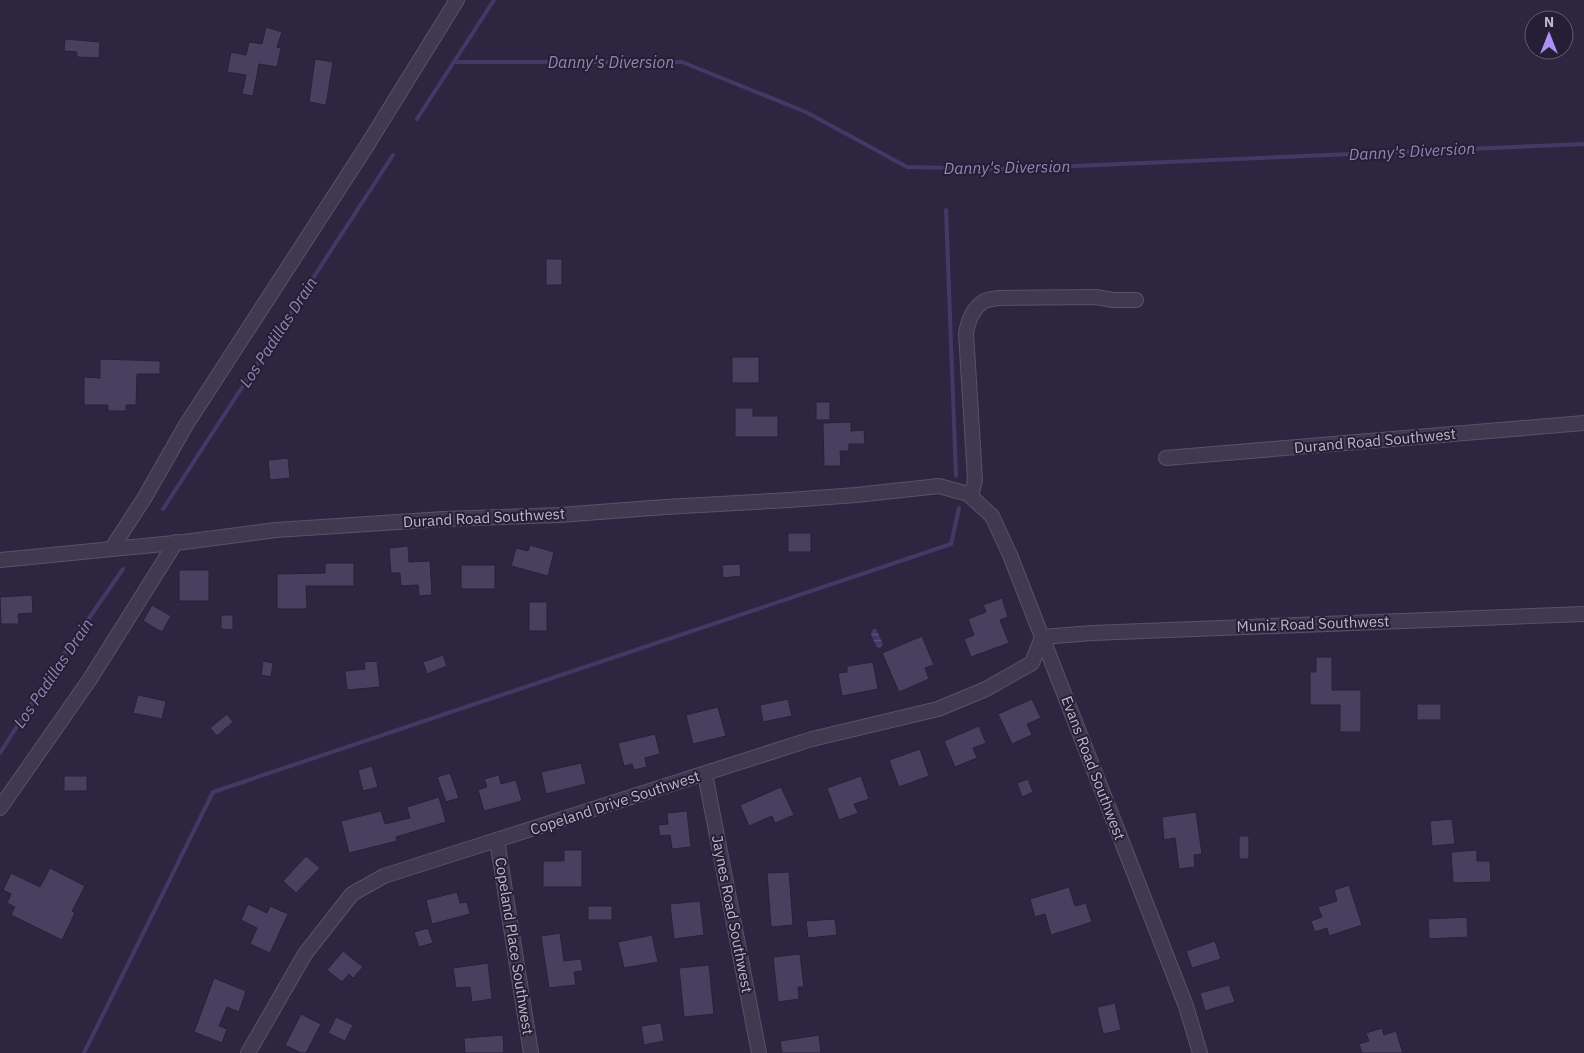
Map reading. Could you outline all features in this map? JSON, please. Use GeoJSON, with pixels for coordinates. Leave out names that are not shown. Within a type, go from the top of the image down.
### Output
{"type":"FeatureCollection","features":[{"type":"Feature","properties":{"kind":"street"},"geometry":{"type":"LineString","coordinates":[[112,548],[145,497],[186,425],[366,147],[457,0]]}},
{"type":"Feature","properties":{"kind":"street"},"geometry":{"type":"LineString","coordinates":[[970,495],[975,480],[966,333],[968,322],[974,311],[984,301],[998,298],[1096,296],[1113,300],[1136,300]]}},
{"type":"Feature","properties":{"kind":"street","name":"Durand Road Southwest"},"geometry":{"type":"LineString","coordinates":[[1166,458],[1584,423]]}},
{"type":"Feature","properties":{"kind":"street","name":"Durand Road Southwest"},"geometry":{"type":"LineString","coordinates":[[0,560],[294,529],[444,519],[560,515],[789,500],[939,486],[970,495]]}},
{"type":"Feature","properties":{"kind":"street","name":"Evans Road Southwest"},"geometry":{"type":"LineString","coordinates":[[970,495],[992,516],[1010,555],[1182,997],[1200,1053]]}},
{"type":"Feature","properties":{"kind":"street"},"geometry":{"type":"LineString","coordinates":[[0,808],[90,679],[176,542]]}},
{"type":"Feature","properties":{"kind":"street","name":"Muniz Road Southwest"},"geometry":{"type":"LineString","coordinates":[[1042,636],[1584,614]]}},
{"type":"Feature","properties":{"kind":"street","name":"Copeland Drive Southwest"},"geometry":{"type":"LineString","coordinates":[[248,1053],[305,954],[352,894],[384,876],[812,739],[904,718],[946,706],[986,689],[1032,663],[1042,636]]}},
{"type":"Feature","properties":{"kind":"street","name":"Jaynes Road Southwest"},"geometry":{"type":"LineString","coordinates":[[705,774],[760,1053]]}},
{"type":"Feature","properties":{"kind":"street","name":"Copeland Place Southwest"},"geometry":{"type":"LineString","coordinates":[[497,840],[531,1053]]}},
{"type":"Feature","properties":{"kind":"shaded area"},"geometry":{"type":"Polygon","coordinates":[[[873,629],[876,629],[883,644],[880,648],[876,646],[871,634],[873,629]]]}},
{"type":"Feature","properties":{"kind":"building"},"geometry":{"type":"Polygon","coordinates":[[[266,27],[282,32],[277,47],[281,48],[277,67],[259,64],[253,96],[242,94],[246,75],[227,72],[231,52],[246,55],[249,42],[262,44],[266,27]]]}},
{"type":"Feature","properties":{"kind":"building"},"geometry":{"type":"Polygon","coordinates":[[[65,39],[100,42],[99,58],[77,57],[77,52],[64,51],[65,39]]]}},
{"type":"Feature","properties":{"kind":"building"},"geometry":{"type":"Polygon","coordinates":[[[315,59],[333,62],[326,105],[309,102],[315,59]]]}},
{"type":"Feature","properties":{"kind":"building"},"geometry":{"type":"Polygon","coordinates":[[[546,259],[562,259],[562,285],[546,285],[546,259]]]}},
{"type":"Feature","properties":{"kind":"building"},"geometry":{"type":"Polygon","coordinates":[[[732,357],[759,357],[759,383],[732,383],[732,357]]]}},
{"type":"Feature","properties":{"kind":"building"},"geometry":{"type":"Polygon","coordinates":[[[100,359],[160,361],[160,374],[137,374],[136,405],[126,405],[126,411],[108,411],[108,405],[84,405],[84,377],[100,378],[100,359]]]}},
{"type":"Feature","properties":{"kind":"building"},"geometry":{"type":"Polygon","coordinates":[[[816,402],[830,402],[830,420],[816,420],[816,402]]]}},
{"type":"Feature","properties":{"kind":"building"},"geometry":{"type":"Polygon","coordinates":[[[735,408],[753,408],[753,416],[778,416],[778,437],[735,437],[735,408]]]}},
{"type":"Feature","properties":{"kind":"building"},"geometry":{"type":"Polygon","coordinates":[[[851,422],[851,431],[864,430],[865,444],[849,444],[849,451],[840,451],[841,466],[824,466],[823,423],[851,422]]]}},
{"type":"Feature","properties":{"kind":"building"},"geometry":{"type":"Polygon","coordinates":[[[288,458],[290,478],[270,480],[268,460],[288,458]]]}},
{"type":"Feature","properties":{"kind":"building"},"geometry":{"type":"Polygon","coordinates":[[[788,533],[811,533],[811,552],[788,552],[788,533]]]}},
{"type":"Feature","properties":{"kind":"building"},"geometry":{"type":"Polygon","coordinates":[[[530,545],[554,552],[548,576],[511,566],[516,548],[528,551],[530,545]]]}},
{"type":"Feature","properties":{"kind":"building"},"geometry":{"type":"Polygon","coordinates":[[[408,546],[409,562],[430,561],[432,595],[419,596],[418,585],[401,586],[400,573],[391,573],[389,548],[408,546]]]}},
{"type":"Feature","properties":{"kind":"building"},"geometry":{"type":"Polygon","coordinates":[[[325,563],[354,563],[354,586],[306,586],[307,609],[277,609],[277,574],[325,573],[325,563]]]}},
{"type":"Feature","properties":{"kind":"building"},"geometry":{"type":"Polygon","coordinates":[[[740,564],[741,576],[723,578],[722,565],[740,564]]]}},
{"type":"Feature","properties":{"kind":"building"},"geometry":{"type":"Polygon","coordinates":[[[461,565],[495,565],[495,589],[461,589],[461,565]]]}},
{"type":"Feature","properties":{"kind":"building"},"geometry":{"type":"Polygon","coordinates":[[[179,570],[209,570],[209,601],[179,601],[179,570]]]}},
{"type":"Feature","properties":{"kind":"building"},"geometry":{"type":"Polygon","coordinates":[[[32,595],[33,613],[18,614],[19,624],[1,624],[0,597],[32,595]]]}},
{"type":"Feature","properties":{"kind":"building"},"geometry":{"type":"Polygon","coordinates":[[[1002,598],[1008,617],[1000,620],[1009,643],[971,657],[964,639],[974,635],[968,619],[986,612],[983,605],[1002,598]]]}},
{"type":"Feature","properties":{"kind":"building"},"geometry":{"type":"Polygon","coordinates":[[[529,602],[547,602],[547,631],[529,631],[529,602]]]}},
{"type":"Feature","properties":{"kind":"building"},"geometry":{"type":"Polygon","coordinates":[[[152,605],[171,616],[162,632],[143,621],[152,605]]]}},
{"type":"Feature","properties":{"kind":"building"},"geometry":{"type":"Polygon","coordinates":[[[221,615],[233,615],[233,630],[221,629],[221,615]]]}},
{"type":"Feature","properties":{"kind":"building"},"geometry":{"type":"Polygon","coordinates":[[[922,636],[934,665],[925,668],[929,679],[899,692],[882,653],[922,636]]]}},
{"type":"Feature","properties":{"kind":"building"},"geometry":{"type":"Polygon","coordinates":[[[443,655],[447,666],[427,674],[423,662],[443,655]]]}},
{"type":"Feature","properties":{"kind":"building"},"geometry":{"type":"Polygon","coordinates":[[[1316,657],[1332,657],[1332,690],[1361,690],[1361,732],[1340,732],[1340,705],[1310,705],[1310,672],[1316,672],[1316,657]]]}},
{"type":"Feature","properties":{"kind":"building"},"geometry":{"type":"Polygon","coordinates":[[[263,661],[273,663],[271,677],[261,675],[263,661]]]}},
{"type":"Feature","properties":{"kind":"building"},"geometry":{"type":"Polygon","coordinates":[[[377,661],[380,687],[347,690],[345,671],[365,669],[364,662],[377,661]]]}},
{"type":"Feature","properties":{"kind":"building"},"geometry":{"type":"Polygon","coordinates":[[[873,662],[878,689],[842,696],[838,673],[847,672],[847,666],[873,662]]]}},
{"type":"Feature","properties":{"kind":"building"},"geometry":{"type":"Polygon","coordinates":[[[138,695],[166,701],[162,719],[133,713],[138,695]]]}},
{"type":"Feature","properties":{"kind":"building"},"geometry":{"type":"Polygon","coordinates":[[[788,699],[792,716],[763,722],[760,705],[788,699]]]}},
{"type":"Feature","properties":{"kind":"building"},"geometry":{"type":"Polygon","coordinates":[[[1032,699],[1041,718],[1027,724],[1032,735],[1012,744],[998,714],[1032,699]]]}},
{"type":"Feature","properties":{"kind":"building"},"geometry":{"type":"Polygon","coordinates":[[[1417,704],[1441,704],[1441,720],[1417,720],[1417,704]]]}},
{"type":"Feature","properties":{"kind":"building"},"geometry":{"type":"Polygon","coordinates":[[[718,707],[726,736],[693,744],[686,715],[718,707]]]}},
{"type":"Feature","properties":{"kind":"building"},"geometry":{"type":"Polygon","coordinates":[[[227,714],[233,722],[217,736],[210,728],[227,714]]]}},
{"type":"Feature","properties":{"kind":"building"},"geometry":{"type":"Polygon","coordinates":[[[979,726],[986,743],[973,748],[977,758],[955,767],[944,741],[979,726]]]}},
{"type":"Feature","properties":{"kind":"building"},"geometry":{"type":"Polygon","coordinates":[[[655,734],[660,754],[645,758],[647,767],[634,770],[632,764],[624,766],[618,743],[655,734]]]}},
{"type":"Feature","properties":{"kind":"building"},"geometry":{"type":"Polygon","coordinates":[[[920,749],[929,776],[899,787],[889,760],[920,749]]]}},
{"type":"Feature","properties":{"kind":"building"},"geometry":{"type":"Polygon","coordinates":[[[581,763],[586,784],[546,794],[541,772],[581,763]]]}},
{"type":"Feature","properties":{"kind":"building"},"geometry":{"type":"Polygon","coordinates":[[[372,766],[378,787],[363,791],[358,770],[372,766]]]}},
{"type":"Feature","properties":{"kind":"building"},"geometry":{"type":"Polygon","coordinates":[[[450,773],[459,798],[446,802],[437,777],[450,773]]]}},
{"type":"Feature","properties":{"kind":"building"},"geometry":{"type":"Polygon","coordinates":[[[499,775],[501,784],[516,780],[522,801],[484,811],[478,790],[487,787],[484,779],[499,775]]]}},
{"type":"Feature","properties":{"kind":"building"},"geometry":{"type":"Polygon","coordinates":[[[64,776],[87,776],[87,791],[64,791],[64,776]]]}},
{"type":"Feature","properties":{"kind":"building"},"geometry":{"type":"Polygon","coordinates":[[[861,776],[869,799],[854,804],[858,813],[839,820],[827,788],[861,776]]]}},
{"type":"Feature","properties":{"kind":"building"},"geometry":{"type":"Polygon","coordinates":[[[1028,779],[1033,792],[1022,797],[1017,783],[1028,779]]]}},
{"type":"Feature","properties":{"kind":"building"},"geometry":{"type":"Polygon","coordinates":[[[781,787],[794,815],[775,823],[772,816],[749,826],[740,805],[781,787]]]}},
{"type":"Feature","properties":{"kind":"building"},"geometry":{"type":"Polygon","coordinates":[[[439,797],[446,822],[396,837],[397,841],[349,853],[341,821],[381,811],[385,824],[410,818],[407,807],[439,797]]]}},
{"type":"Feature","properties":{"kind":"building"},"geometry":{"type":"Polygon","coordinates":[[[687,811],[691,847],[672,849],[670,835],[660,836],[658,825],[668,824],[667,813],[687,811]]]}},
{"type":"Feature","properties":{"kind":"building"},"geometry":{"type":"Polygon","coordinates":[[[1196,812],[1202,854],[1194,855],[1195,867],[1179,869],[1175,838],[1164,840],[1162,817],[1196,812]]]}},
{"type":"Feature","properties":{"kind":"building"},"geometry":{"type":"Polygon","coordinates":[[[1452,819],[1455,844],[1432,846],[1430,821],[1452,819]]]}},
{"type":"Feature","properties":{"kind":"building"},"geometry":{"type":"Polygon","coordinates":[[[1239,836],[1249,836],[1249,859],[1239,859],[1239,836]]]}},
{"type":"Feature","properties":{"kind":"building"},"geometry":{"type":"Polygon","coordinates":[[[564,850],[582,850],[582,887],[543,887],[543,861],[564,861],[564,850]]]}},
{"type":"Feature","properties":{"kind":"building"},"geometry":{"type":"Polygon","coordinates":[[[1477,850],[1477,861],[1490,861],[1491,882],[1453,883],[1451,852],[1477,850]]]}},
{"type":"Feature","properties":{"kind":"building"},"geometry":{"type":"Polygon","coordinates":[[[306,856],[320,868],[296,893],[283,881],[306,856]]]}},
{"type":"Feature","properties":{"kind":"building"},"geometry":{"type":"Polygon","coordinates":[[[50,868],[85,886],[72,911],[75,913],[62,940],[11,915],[15,907],[7,903],[11,894],[3,890],[11,873],[40,887],[50,868]]]}},
{"type":"Feature","properties":{"kind":"building"},"geometry":{"type":"Polygon","coordinates":[[[789,872],[793,925],[771,927],[767,873],[789,872]]]}},
{"type":"Feature","properties":{"kind":"building"},"geometry":{"type":"Polygon","coordinates":[[[1349,885],[1362,925],[1329,936],[1327,928],[1315,932],[1311,921],[1322,917],[1318,907],[1337,901],[1334,890],[1349,885]]]}},
{"type":"Feature","properties":{"kind":"building"},"geometry":{"type":"Polygon","coordinates":[[[1069,887],[1075,906],[1086,903],[1092,922],[1051,935],[1045,914],[1035,917],[1030,899],[1069,887]]]}},
{"type":"Feature","properties":{"kind":"building"},"geometry":{"type":"Polygon","coordinates":[[[457,892],[460,903],[467,902],[470,914],[432,924],[426,900],[457,892]]]}},
{"type":"Feature","properties":{"kind":"building"},"geometry":{"type":"Polygon","coordinates":[[[700,901],[704,935],[674,939],[670,904],[700,901]]]}},
{"type":"Feature","properties":{"kind":"building"},"geometry":{"type":"Polygon","coordinates":[[[248,904],[267,913],[270,906],[288,914],[270,953],[250,944],[257,928],[241,920],[248,904]]]}},
{"type":"Feature","properties":{"kind":"building"},"geometry":{"type":"Polygon","coordinates":[[[588,906],[612,906],[612,920],[588,920],[588,906]]]}},
{"type":"Feature","properties":{"kind":"building"},"geometry":{"type":"Polygon","coordinates":[[[1467,917],[1468,937],[1429,939],[1428,919],[1467,917]]]}},
{"type":"Feature","properties":{"kind":"building"},"geometry":{"type":"Polygon","coordinates":[[[835,919],[837,935],[808,938],[806,921],[835,919]]]}},
{"type":"Feature","properties":{"kind":"building"},"geometry":{"type":"Polygon","coordinates":[[[428,928],[433,943],[419,947],[414,932],[428,928]]]}},
{"type":"Feature","properties":{"kind":"building"},"geometry":{"type":"Polygon","coordinates":[[[560,933],[564,961],[581,959],[583,971],[574,972],[576,985],[549,988],[541,936],[560,933]]]}},
{"type":"Feature","properties":{"kind":"building"},"geometry":{"type":"Polygon","coordinates":[[[652,935],[658,962],[624,968],[618,942],[652,935]]]}},
{"type":"Feature","properties":{"kind":"building"},"geometry":{"type":"Polygon","coordinates":[[[1215,941],[1221,959],[1192,968],[1186,951],[1215,941]]]}},
{"type":"Feature","properties":{"kind":"building"},"geometry":{"type":"Polygon","coordinates":[[[343,951],[363,967],[353,978],[349,974],[342,982],[327,970],[343,951]]]}},
{"type":"Feature","properties":{"kind":"building"},"geometry":{"type":"Polygon","coordinates":[[[800,954],[804,987],[798,987],[799,999],[778,1002],[773,957],[800,954]]]}},
{"type":"Feature","properties":{"kind":"building"},"geometry":{"type":"Polygon","coordinates":[[[488,963],[492,999],[472,1002],[470,987],[456,988],[453,968],[488,963]]]}},
{"type":"Feature","properties":{"kind":"building"},"geometry":{"type":"Polygon","coordinates":[[[709,965],[714,1014],[684,1017],[679,968],[709,965]]]}},
{"type":"Feature","properties":{"kind":"building"},"geometry":{"type":"Polygon","coordinates":[[[214,978],[246,991],[239,1012],[227,1007],[219,1026],[227,1029],[222,1043],[194,1032],[214,978]]]}},
{"type":"Feature","properties":{"kind":"building"},"geometry":{"type":"Polygon","coordinates":[[[1229,985],[1235,1002],[1205,1011],[1200,993],[1229,985]]]}},
{"type":"Feature","properties":{"kind":"building"},"geometry":{"type":"Polygon","coordinates":[[[1115,1003],[1121,1030],[1103,1034],[1097,1007],[1115,1003]]]}},
{"type":"Feature","properties":{"kind":"building"},"geometry":{"type":"Polygon","coordinates":[[[301,1014],[321,1024],[306,1053],[301,1053],[285,1045],[301,1014]]]}},
{"type":"Feature","properties":{"kind":"building"},"geometry":{"type":"Polygon","coordinates":[[[336,1017],[353,1025],[345,1041],[328,1033],[336,1017]]]}},
{"type":"Feature","properties":{"kind":"building"},"geometry":{"type":"Polygon","coordinates":[[[661,1023],[664,1041],[644,1045],[641,1026],[661,1023]]]}},
{"type":"Feature","properties":{"kind":"building"},"geometry":{"type":"Polygon","coordinates":[[[1382,1028],[1384,1035],[1396,1031],[1403,1053],[1362,1053],[1359,1044],[1369,1041],[1366,1033],[1382,1028]]]}},
{"type":"Feature","properties":{"kind":"building"},"geometry":{"type":"Polygon","coordinates":[[[503,1035],[504,1053],[465,1053],[464,1038],[503,1035]]]}},
{"type":"Feature","properties":{"kind":"building"},"geometry":{"type":"Polygon","coordinates":[[[819,1035],[821,1053],[782,1053],[780,1041],[819,1035]]]}},
{"type":"Feature","properties":{"kind":"waterway","name":"Danny's Diversion"},"geometry":{"type":"LineString","coordinates":[[417,119],[494,0]]}},
{"type":"Feature","properties":{"kind":"waterway","name":"Danny's Diversion"},"geometry":{"type":"LineString","coordinates":[[453,62],[682,62],[806,112],[907,167],[1004,169],[1584,144]]}},
{"type":"Feature","properties":{"kind":"waterway","name":"Los Padillas Drain"},"geometry":{"type":"LineString","coordinates":[[163,509],[393,155]]}},
{"type":"Feature","properties":{"kind":"waterway"},"geometry":{"type":"LineString","coordinates":[[946,210],[956,476]]}},
{"type":"Feature","properties":{"kind":"waterway"},"geometry":{"type":"LineString","coordinates":[[84,1053],[213,792],[951,544],[959,508]]}},
{"type":"Feature","properties":{"kind":"waterway","name":"Los Padillas Drain"},"geometry":{"type":"LineString","coordinates":[[0,753],[55,667],[123,569]]}}]}
